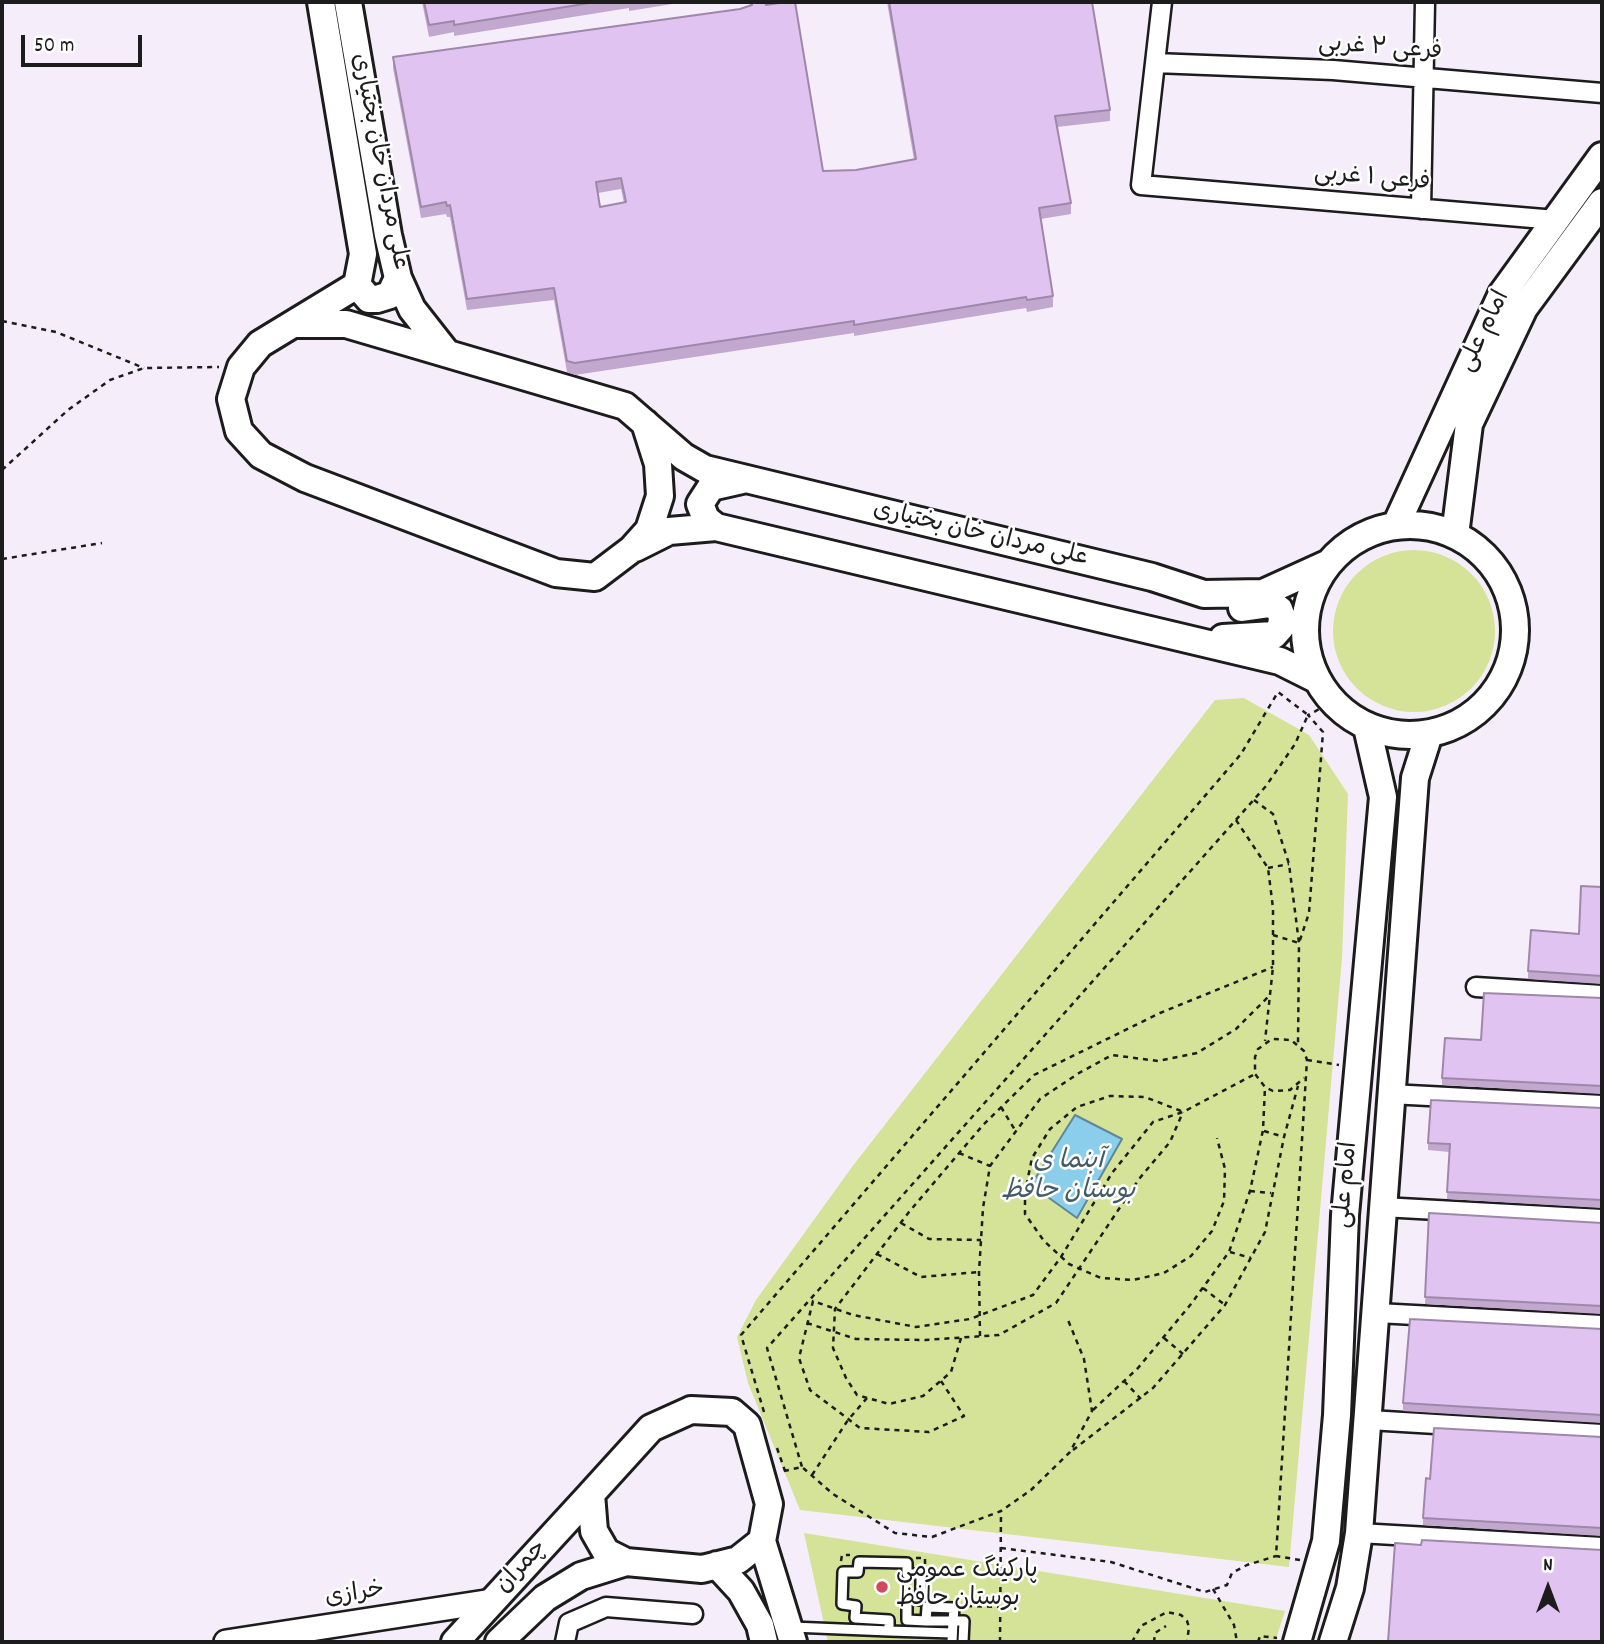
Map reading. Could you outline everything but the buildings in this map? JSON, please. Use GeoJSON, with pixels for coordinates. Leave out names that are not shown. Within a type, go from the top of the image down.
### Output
{"type":"FeatureCollection","features":[{"type":"Feature","properties":{"kind":"main road","name":"علی مردان خان بختیاری"},"geometry":{"type":"LineString","coordinates":[[241,367],[260,344],[357,285],[363,254],[321,2]]}},
{"type":"Feature","properties":{"kind":"main road","name":"علی مردان خان بختیاری"},"geometry":{"type":"LineString","coordinates":[[348,2],[388,235],[398,278],[412,309],[445,351]]}},
{"type":"Feature","properties":{"kind":"main road","name":"امام علی"},"geometry":{"type":"LineString","coordinates":[[1396,525],[1502,294],[1602,156]]}},
{"type":"Feature","properties":{"kind":"main road","name":"امام علی"},"geometry":{"type":"LineString","coordinates":[[1455,535],[1469,424],[1524,308],[1594,224],[1602,201]]}},
{"type":"Feature","properties":{"kind":"main road"},"geometry":{"type":"LineString","coordinates":[[357,285],[369,299],[377,299],[390,295],[398,278]]}},
{"type":"Feature","properties":{"kind":"main road","name":"علی مردان خان بختیاری"},"geometry":{"type":"LineString","coordinates":[[295,324],[346,324],[625,405],[684,457],[705,469],[742,480],[1152,577],[1204,594],[1263,593],[1329,563]]}},
{"type":"Feature","properties":{"kind":"main road"},"geometry":{"type":"LineString","coordinates":[[241,367],[231,399],[239,431],[261,455],[305,478],[556,573],[595,577],[632,549],[649,530],[660,496],[658,464],[644,420]]}},
{"type":"Feature","properties":{"kind":"main road"},"geometry":{"type":"LineString","coordinates":[[716,527],[706,519],[700,504],[711,487],[742,480]]}},
{"type":"Feature","properties":{"kind":"main road"},"geometry":{"type":"LineString","coordinates":[[1416,481],[1417,500],[1425,512],[1435,514],[1445,511],[1461,491]]}},
{"type":"Feature","properties":{"kind":"main road"},"geometry":{"type":"LineString","coordinates":[[1396,525],[1430,527],[1455,535],[1483,555],[1504,582],[1514,615],[1514,649],[1502,682],[1481,709],[1452,727],[1429,734],[1392,734],[1367,727],[1333,702],[1316,679],[1306,649],[1304,618],[1313,587],[1329,563],[1350,543],[1396,525]]}},
{"type":"Feature","properties":{"kind":"main road","name":"علی مردان خان بختیاری"},"geometry":{"type":"LineString","coordinates":[[632,549],[669,531],[716,527],[1280,661],[1316,679]]}},
{"type":"Feature","properties":{"kind":"main road"},"geometry":{"type":"LineString","coordinates":[[1176,635],[1252,638],[1274,635],[1281,627],[1279,609],[1270,604],[1240,608],[1214,607],[1190,595],[1185,587]]}},
{"type":"Feature","properties":{"kind":"main road","name":"امام علی"},"geometry":{"type":"LineString","coordinates":[[1297,1642],[1326,1541],[1337,1415],[1345,1215],[1383,797],[1367,727]]}},
{"type":"Feature","properties":{"kind":"main road","name":"امام علی"},"geometry":{"type":"LineString","coordinates":[[1333,1642],[1350,1588],[1359,1533],[1415,778],[1429,734]]}},
{"type":"Feature","properties":{"kind":"main road"},"geometry":{"type":"LineString","coordinates":[[1376,765],[1379,754],[1387,745],[1404,746],[1410,753],[1415,778]]}},
{"type":"Feature","properties":{"kind":"main road"},"geometry":{"type":"LineString","coordinates":[[1345,1215],[1352,1234],[1362,1239],[1381,1219]]}},
{"type":"Feature","properties":{"kind":"main road"},"geometry":{"type":"LineString","coordinates":[[1342,1293],[1355,1274],[1369,1274],[1377,1302]]}},
{"type":"Feature","properties":{"kind":"main road"},"geometry":{"type":"LineString","coordinates":[[762,1541],[738,1560],[702,1569],[626,1562],[606,1552],[594,1531],[591,1494],[651,1427],[691,1410],[732,1412],[747,1425],[774,1474],[762,1541],[790,1631]]}},
{"type":"Feature","properties":{"kind":"main road","name":"چمران"},"geometry":{"type":"LineString","coordinates":[[455,1642],[591,1494]]}},
{"type":"Feature","properties":{"kind":"main road","name":"چمران"},"geometry":{"type":"LineString","coordinates":[[499,1642],[554,1592],[581,1576],[626,1562]]}},
{"type":"Feature","properties":{"kind":"main road"},"geometry":{"type":"LineString","coordinates":[[717,1565],[741,1591],[760,1625],[764,1642]]}},
{"type":"Feature","properties":{"kind":"main road"},"geometry":{"type":"LineString","coordinates":[[1350,1588],[1351,1642]]}},
{"type":"Feature","properties":{"kind":"street"},"geometry":{"type":"LineString","coordinates":[[1155,63],[1162,2]]}},
{"type":"Feature","properties":{"kind":"street"},"geometry":{"type":"LineString","coordinates":[[1421,209],[1425,2]]}},
{"type":"Feature","properties":{"kind":"street","name":"فرعی ۲ غربی"},"geometry":{"type":"LineString","coordinates":[[1155,63],[1425,77],[1602,93]]}},
{"type":"Feature","properties":{"kind":"street","name":"فرعی ۱ غربی"},"geometry":{"type":"LineString","coordinates":[[1155,63],[1141,185],[1556,220]]}},
{"type":"Feature","properties":{"kind":"street"},"geometry":{"type":"LineString","coordinates":[[1476,987],[1602,995]]}},
{"type":"Feature","properties":{"kind":"street"},"geometry":{"type":"LineString","coordinates":[[1390,1094],[1602,1105]]}},
{"type":"Feature","properties":{"kind":"street"},"geometry":{"type":"LineString","coordinates":[[1381,1219],[1602,1219]]}},
{"type":"Feature","properties":{"kind":"street"},"geometry":{"type":"LineString","coordinates":[[1377,1302],[1602,1325]]}},
{"type":"Feature","properties":{"kind":"street"},"geometry":{"type":"LineString","coordinates":[[1369,1420],[1602,1434]]}},
{"type":"Feature","properties":{"kind":"street"},"geometry":{"type":"LineString","coordinates":[[1359,1533],[1602,1548]]}},
{"type":"Feature","properties":{"kind":"street","name":"خرازی"},"geometry":{"type":"LineString","coordinates":[[226,1642],[492,1601]]}},
{"type":"Feature","properties":{"kind":"street"},"geometry":{"type":"LineString","coordinates":[[565,1642],[569,1623],[606,1607],[692,1614]]}},
{"type":"Feature","properties":{"kind":"lane"},"geometry":{"type":"LineString","coordinates":[[790,1631],[889,1631],[952,1638],[954,1608],[927,1607],[926,1621],[855,1618],[856,1606],[842,1604],[843,1572],[858,1572],[859,1562],[906,1563],[907,1574],[921,1574],[920,1600],[907,1600],[906,1620]]}},
{"type":"Feature","properties":{"kind":"lane"},"geometry":{"type":"LineString","coordinates":[[889,1620],[889,1631]]}},
{"type":"Feature","properties":{"kind":"lane"},"geometry":{"type":"LineString","coordinates":[[953,1621],[964,1621],[963,1642]]}},
{"type":"Feature","properties":{"kind":"path"},"geometry":{"type":"LineString","coordinates":[[2,321],[56,332],[144,368]]}},
{"type":"Feature","properties":{"kind":"path"},"geometry":{"type":"LineString","coordinates":[[2,470],[68,410],[110,380],[144,368],[241,367]]}},
{"type":"Feature","properties":{"kind":"path"},"geometry":{"type":"LineString","coordinates":[[2,559],[102,543]]}},
{"type":"Feature","properties":{"kind":"path"},"geometry":{"type":"LineString","coordinates":[[768,1423],[741,1335],[1241,754],[1278,692],[1308,715],[1323,732],[1308,914],[1299,943]]}},
{"type":"Feature","properties":{"kind":"path"},"geometry":{"type":"LineString","coordinates":[[1304,1078],[1298,1085],[1284,1137],[1265,1232],[1225,1306],[1141,1399],[1070,1452],[1031,1490],[1000,1511],[932,1537],[895,1533],[833,1494],[802,1467],[767,1348],[1254,800],[1296,744],[1308,715],[1333,702]]}},
{"type":"Feature","properties":{"kind":"path"},"geometry":{"type":"LineString","coordinates":[[1254,800],[1273,814],[1289,864],[1299,943],[1298,1044],[1307,1060],[1276,1556]]}},
{"type":"Feature","properties":{"kind":"path"},"geometry":{"type":"LineString","coordinates":[[1070,1452],[1092,1411],[1163,1338],[1229,1252],[1250,1191],[1263,1130],[1265,1087],[1255,1073],[1255,1057],[1265,1043],[1273,967],[1273,935],[1268,868],[1236,820]]}},
{"type":"Feature","properties":{"kind":"path"},"geometry":{"type":"LineString","coordinates":[[1268,868],[1289,864]]}},
{"type":"Feature","properties":{"kind":"path"},"geometry":{"type":"LineString","coordinates":[[1273,935],[1299,943]]}},
{"type":"Feature","properties":{"kind":"path"},"geometry":{"type":"LineString","coordinates":[[961,1338],[951,1372],[923,1396],[889,1404],[857,1395],[846,1378],[833,1348],[835,1309],[959,1153],[1034,1075],[1160,1013],[1273,967]]}},
{"type":"Feature","properties":{"kind":"path"},"geometry":{"type":"LineString","coordinates":[[980,1336],[979,1272],[990,1166],[1040,1100],[1079,1073],[1112,1055],[1158,1061],[1197,1053],[1236,1029],[1270,995]]}},
{"type":"Feature","properties":{"kind":"path"},"geometry":{"type":"LineString","coordinates":[[1265,1043],[1281,1038],[1298,1044]]}},
{"type":"Feature","properties":{"kind":"path"},"geometry":{"type":"LineString","coordinates":[[1307,1060],[1359,1068]]}},
{"type":"Feature","properties":{"kind":"path"},"geometry":{"type":"LineString","coordinates":[[941,1381],[964,1416],[929,1432],[860,1428],[810,1390],[799,1357],[813,1301],[835,1309],[916,1327],[979,1315],[1033,1295],[1061,1256],[1112,1173],[1153,1122],[1183,1112],[1255,1073]]}},
{"type":"Feature","properties":{"kind":"path"},"geometry":{"type":"LineString","coordinates":[[1265,1087],[1282,1091],[1298,1085]]}},
{"type":"Feature","properties":{"kind":"path"},"geometry":{"type":"LineString","coordinates":[[1183,1112],[1145,1097],[1110,1096],[1077,1107],[1050,1129],[1032,1158],[1025,1192],[1025,1214],[1044,1241],[1079,1269],[1101,1278],[1133,1280],[1164,1273],[1191,1256],[1212,1231],[1224,1201],[1225,1169],[1217,1138]]}},
{"type":"Feature","properties":{"kind":"path"},"geometry":{"type":"LineString","coordinates":[[1002,1107],[1015,1130]]}},
{"type":"Feature","properties":{"kind":"path"},"geometry":{"type":"LineString","coordinates":[[806,1323],[856,1339],[999,1335],[1056,1303],[1139,1178],[1170,1142],[1183,1112]]}},
{"type":"Feature","properties":{"kind":"path"},"geometry":{"type":"LineString","coordinates":[[1263,1130],[1284,1137]]}},
{"type":"Feature","properties":{"kind":"path"},"geometry":{"type":"LineString","coordinates":[[959,1153],[990,1166]]}},
{"type":"Feature","properties":{"kind":"path"},"geometry":{"type":"LineString","coordinates":[[1250,1191],[1273,1194]]}},
{"type":"Feature","properties":{"kind":"path"},"geometry":{"type":"LineString","coordinates":[[901,1223],[929,1239],[981,1240]]}},
{"type":"Feature","properties":{"kind":"path"},"geometry":{"type":"LineString","coordinates":[[1229,1252],[1251,1258]]}},
{"type":"Feature","properties":{"kind":"path"},"geometry":{"type":"LineString","coordinates":[[877,1254],[921,1277],[979,1272]]}},
{"type":"Feature","properties":{"kind":"path"},"geometry":{"type":"LineString","coordinates":[[1203,1288],[1225,1306]]}},
{"type":"Feature","properties":{"kind":"path"},"geometry":{"type":"LineString","coordinates":[[1068,1320],[1084,1359],[1092,1411]]}},
{"type":"Feature","properties":{"kind":"path"},"geometry":{"type":"LineString","coordinates":[[1163,1338],[1183,1353]]}},
{"type":"Feature","properties":{"kind":"path"},"geometry":{"type":"LineString","coordinates":[[1124,1381],[1141,1399]]}},
{"type":"Feature","properties":{"kind":"path"},"geometry":{"type":"LineString","coordinates":[[812,1476],[848,1420],[867,1398]]}},
{"type":"Feature","properties":{"kind":"path"},"geometry":{"type":"LineString","coordinates":[[776,1447],[774,1474],[802,1467]]}},
{"type":"Feature","properties":{"kind":"path"},"geometry":{"type":"LineString","coordinates":[[1000,1511],[1000,1642]]}},
{"type":"Feature","properties":{"kind":"path"},"geometry":{"type":"LineString","coordinates":[[1001,1548],[1111,1562],[1205,1592],[1227,1585],[1232,1573],[1239,1569],[1276,1556],[1319,1564]]}},
{"type":"Feature","properties":{"kind":"path"},"geometry":{"type":"LineString","coordinates":[[1213,1590],[1234,1625],[1237,1642]]}},
{"type":"Feature","properties":{"kind":"path"},"geometry":{"type":"LineString","coordinates":[[1132,1642],[1142,1626],[1167,1612],[1181,1615],[1186,1621],[1189,1627],[1187,1642]]}},
{"type":"Feature","properties":{"kind":"path"},"geometry":{"type":"LineString","coordinates":[[1154,1642],[1155,1633],[1166,1626]]}},
{"type":"Feature","properties":{"kind":"green space"},"geometry":{"type":"Polygon","coordinates":[[[1414,550],[1445,556],[1459,563],[1471,574],[1482,586],[1489,600],[1495,631],[1489,662],[1482,676],[1471,688],[1459,699],[1445,706],[1414,712],[1383,706],[1369,699],[1357,688],[1346,676],[1339,662],[1333,631],[1339,600],[1346,586],[1357,574],[1369,563],[1383,556],[1414,550]]]}},
{"type":"Feature","properties":{"kind":"green space"},"geometry":{"type":"Polygon","coordinates":[[[1244,698],[1309,735],[1348,794],[1342,958],[1289,1567],[800,1510],[748,1383],[737,1337],[756,1300],[852,1167],[1215,700],[1244,698]]]}},
{"type":"Feature","properties":{"kind":"green space"},"geometry":{"type":"Polygon","coordinates":[[[804,1533],[1285,1611],[1275,1642],[828,1642],[804,1533]]]}},
{"type":"Feature","properties":{"kind":"water","name":"آبنما ی بوستان حافظ"},"geometry":{"type":"Polygon","coordinates":[[[1075,1115],[1122,1139],[1077,1218],[1031,1185],[1075,1115]]]}},
{"type":"Feature","properties":{"kind":"place","name":"پارکینگ عمومی بوستان حافظ"},"geometry":{"type":"Point","coordinates":[882,1587]}}]}
